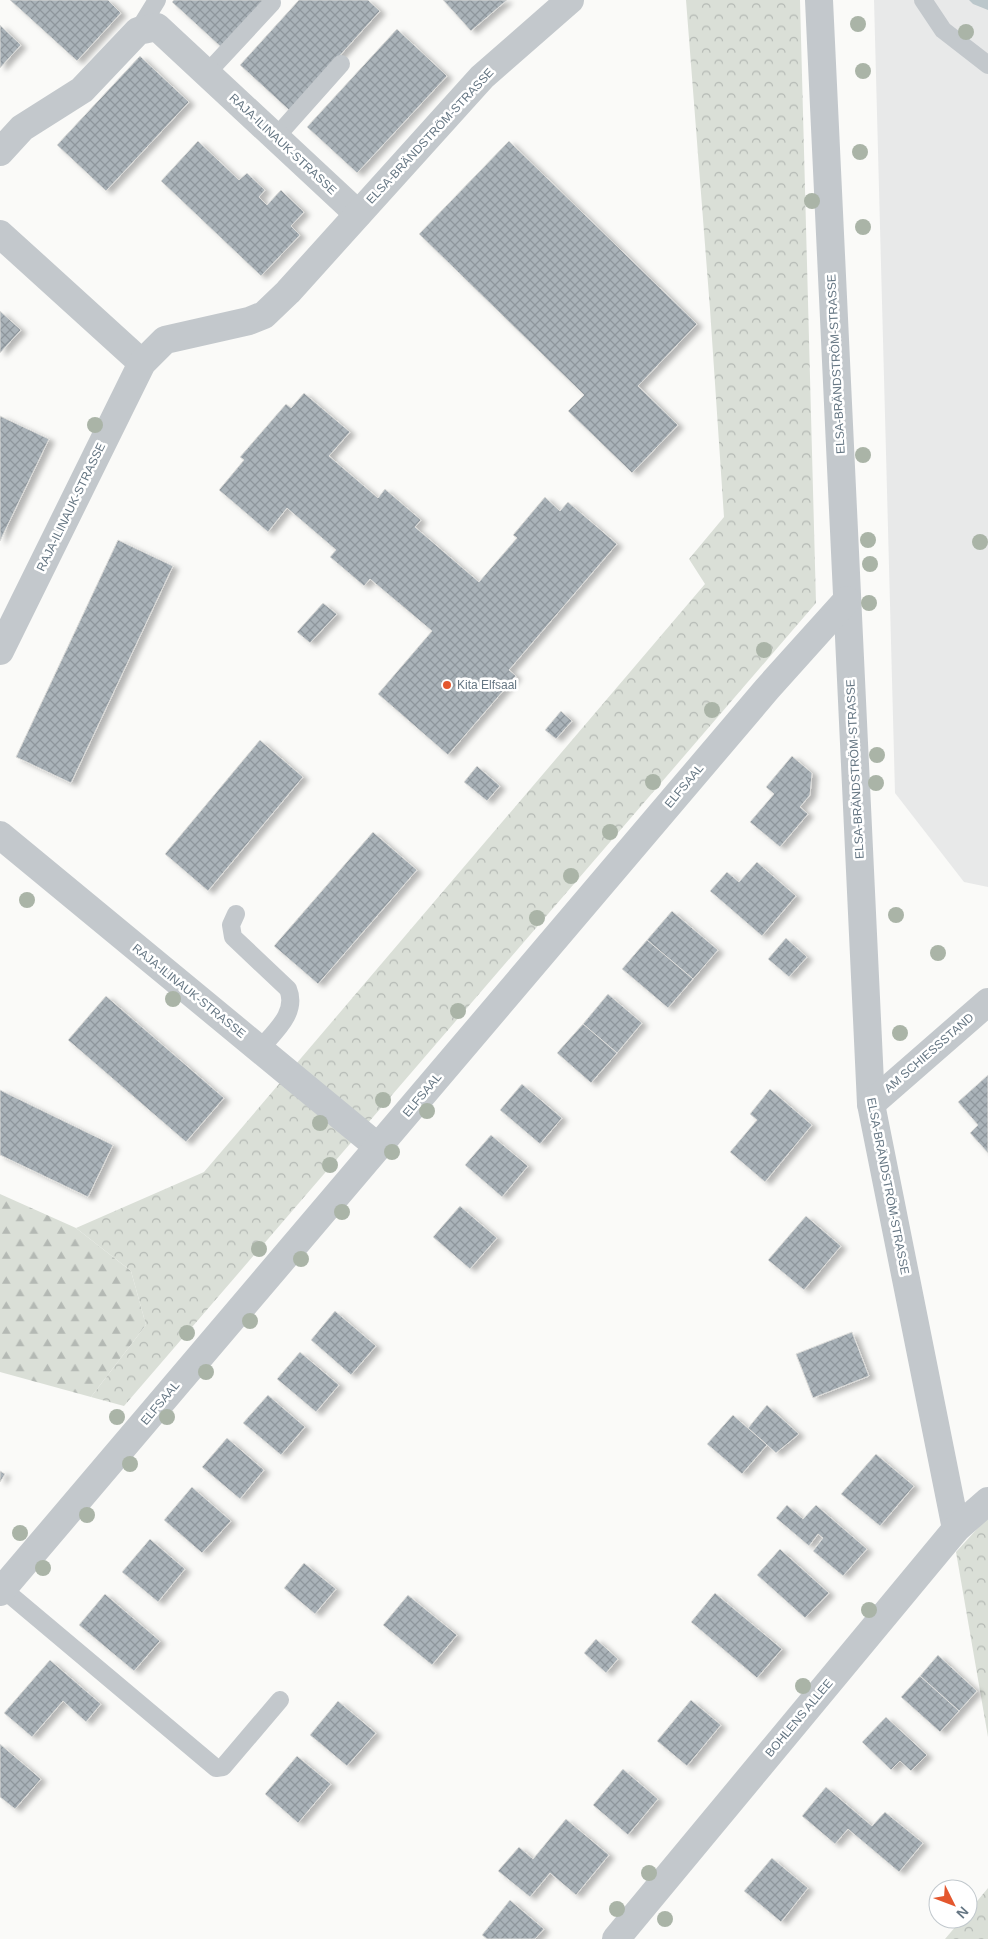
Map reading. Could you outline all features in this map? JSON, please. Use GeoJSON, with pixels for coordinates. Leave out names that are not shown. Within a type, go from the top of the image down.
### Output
{"type":"FeatureCollection","features":[{"type":"Feature","properties":{"kind":"street","name":"ELSA-BRÄNDSTRÖM-STRASSE"},"geometry":{"type":"LineString","coordinates":[[358,214],[482,77],[570,0]]}},
{"type":"Feature","properties":{"kind":"street","name":"ELSA-BRÄNDSTRÖM-STRASSE"},"geometry":{"type":"LineString","coordinates":[[819,0],[871,1104],[956,1529]]}},
{"type":"Feature","properties":{"kind":"street","name":"RAJA-ILINAUK-STRASSE"},"geometry":{"type":"LineString","coordinates":[[0,651],[142,363],[165,340],[264,316],[358,214],[156,26],[138,30]]}},
{"type":"Feature","properties":{"kind":"street"},"geometry":{"type":"LineString","coordinates":[[0,152],[22,128],[82,90],[138,30]]}},
{"type":"Feature","properties":{"kind":"street"},"geometry":{"type":"LineString","coordinates":[[0,234],[142,363]]}},
{"type":"Feature","properties":{"kind":"street","name":"ELFSAAL"},"geometry":{"type":"LineString","coordinates":[[1,1590],[761,697],[847,600]]}},
{"type":"Feature","properties":{"kind":"street","name":"RAJA-ILINAUK-STRASSE"},"geometry":{"type":"LineString","coordinates":[[0,835],[378,1147]]}},
{"type":"Feature","properties":{"kind":"street","name":"AM SCHIESSSTAND"},"geometry":{"type":"LineString","coordinates":[[871,1104],[988,1002]]}},
{"type":"Feature","properties":{"kind":"street","name":"BOHLENS ALLEE"},"geometry":{"type":"LineString","coordinates":[[616,1939],[956,1529],[988,1501]]}},
{"type":"Feature","properties":{"kind":"lane"},"geometry":{"type":"LineString","coordinates":[[138,30],[157,0]]}},
{"type":"Feature","properties":{"kind":"lane"},"geometry":{"type":"LineString","coordinates":[[923,0],[943,30],[988,65]]}},
{"type":"Feature","properties":{"kind":"lane"},"geometry":{"type":"LineString","coordinates":[[207,73],[272,3]]}},
{"type":"Feature","properties":{"kind":"lane"},"geometry":{"type":"LineString","coordinates":[[276,137],[341,64]]}},
{"type":"Feature","properties":{"kind":"lane"},"geometry":{"type":"LineString","coordinates":[[236,914],[231,925],[233,936],[288,989],[291,996],[288,1013],[260,1049]]}},
{"type":"Feature","properties":{"kind":"lane"},"geometry":{"type":"LineString","coordinates":[[1,1590],[216,1768],[222,1768],[280,1700]]}},
{"type":"Feature","properties":{"kind":"shaded area"},"geometry":{"type":"Polygon","coordinates":[[[874,0],[988,0],[988,887],[964,882],[895,793],[874,0]]]}},
{"type":"Feature","properties":{"kind":"shaded area"},"geometry":{"type":"Polygon","coordinates":[[[969,0],[988,0],[988,10],[973,4],[969,0]]]}},
{"type":"Feature","properties":{"kind":"green space"},"geometry":{"type":"Polygon","coordinates":[[[686,0],[800,0],[816,603],[124,1406],[91,1397],[146,1325],[131,1271],[76,1228],[204,1172],[705,584],[689,559],[724,517],[686,0]]]}},
{"type":"Feature","properties":{"kind":"green space"},"geometry":{"type":"Polygon","coordinates":[[[0,1194],[76,1228],[131,1271],[146,1325],[91,1397],[0,1372],[0,1194]]]}},
{"type":"Feature","properties":{"kind":"green space"},"geometry":{"type":"Polygon","coordinates":[[[988,1517],[988,1737],[956,1552],[988,1517]]]}},
{"type":"Feature","properties":{"kind":"green space"},"geometry":{"type":"Polygon","coordinates":[[[988,1888],[988,1939],[945,1939],[954,1929],[978,1929],[978,1900],[988,1888]]]}},
{"type":"Feature","properties":{"kind":"building"},"geometry":{"type":"Polygon","coordinates":[[[10,0],[108,0],[121,13],[77,61],[10,0]]]}},
{"type":"Feature","properties":{"kind":"building"},"geometry":{"type":"Polygon","coordinates":[[[174,0],[266,0],[222,48],[172,2],[174,0]]]}},
{"type":"Feature","properties":{"kind":"building"},"geometry":{"type":"Polygon","coordinates":[[[299,0],[368,0],[380,11],[290,111],[240,65],[299,0]]]}},
{"type":"Feature","properties":{"kind":"building"},"geometry":{"type":"Polygon","coordinates":[[[443,0],[507,0],[471,31],[443,0]]]}},
{"type":"Feature","properties":{"kind":"building"},"geometry":{"type":"Polygon","coordinates":[[[0,25],[21,45],[0,68],[0,25]]]}},
{"type":"Feature","properties":{"kind":"building"},"geometry":{"type":"Polygon","coordinates":[[[397,29],[447,76],[357,173],[307,127],[397,29]]]}},
{"type":"Feature","properties":{"kind":"building"},"geometry":{"type":"Polygon","coordinates":[[[140,56],[189,102],[106,191],[57,145],[140,56]]]}},
{"type":"Feature","properties":{"kind":"building"},"geometry":{"type":"Polygon","coordinates":[[[198,141],[239,180],[247,173],[265,190],[259,197],[267,205],[281,190],[304,212],[291,226],[300,235],[261,276],[161,181],[198,141]]]}},
{"type":"Feature","properties":{"kind":"building"},"geometry":{"type":"Polygon","coordinates":[[[509,141],[697,324],[638,386],[678,425],[632,473],[568,411],[584,395],[419,234],[509,141]]]}},
{"type":"Feature","properties":{"kind":"building"},"geometry":{"type":"Polygon","coordinates":[[[0,311],[21,330],[0,353],[0,311]]]}},
{"type":"Feature","properties":{"kind":"building"},"geometry":{"type":"Polygon","coordinates":[[[304,393],[350,432],[329,456],[378,498],[385,489],[421,520],[415,527],[479,582],[517,538],[513,535],[545,497],[560,511],[568,502],[617,544],[509,670],[516,676],[448,755],[378,694],[432,631],[370,579],[364,586],[330,557],[336,550],[287,508],[268,532],[219,490],[244,460],[240,457],[286,404],[291,408],[304,393]]]}},
{"type":"Feature","properties":{"kind":"building"},"geometry":{"type":"Polygon","coordinates":[[[0,416],[49,439],[0,541],[0,416]]]}},
{"type":"Feature","properties":{"kind":"building"},"geometry":{"type":"Polygon","coordinates":[[[118,540],[173,566],[71,783],[16,757],[118,540]]]}},
{"type":"Feature","properties":{"kind":"building"},"geometry":{"type":"Polygon","coordinates":[[[323,603],[337,614],[310,643],[297,632],[323,603]]]}},
{"type":"Feature","properties":{"kind":"building"},"geometry":{"type":"Polygon","coordinates":[[[561,711],[572,721],[556,739],[545,730],[561,711]]]}},
{"type":"Feature","properties":{"kind":"building"},"geometry":{"type":"Polygon","coordinates":[[[260,740],[303,777],[208,891],[165,854],[260,740]]]}},
{"type":"Feature","properties":{"kind":"building"},"geometry":{"type":"Polygon","coordinates":[[[792,756],[812,773],[810,795],[800,807],[808,814],[780,847],[750,822],[774,794],[766,787],[792,756]]]}},
{"type":"Feature","properties":{"kind":"building"},"geometry":{"type":"Polygon","coordinates":[[[477,766],[500,786],[487,801],[464,782],[477,766]]]}},
{"type":"Feature","properties":{"kind":"building"},"geometry":{"type":"Polygon","coordinates":[[[373,832],[417,870],[318,984],[274,946],[373,832]]]}},
{"type":"Feature","properties":{"kind":"building"},"geometry":{"type":"Polygon","coordinates":[[[757,862],[796,896],[762,936],[710,891],[727,872],[739,882],[757,862]]]}},
{"type":"Feature","properties":{"kind":"building"},"geometry":{"type":"Polygon","coordinates":[[[672,911],[718,950],[693,979],[647,940],[672,911]]]}},
{"type":"Feature","properties":{"kind":"building"},"geometry":{"type":"Polygon","coordinates":[[[786,938],[807,957],[789,977],[768,959],[786,938]]]}},
{"type":"Feature","properties":{"kind":"building"},"geometry":{"type":"Polygon","coordinates":[[[647,940],[693,979],[668,1008],[622,969],[647,940]]]}},
{"type":"Feature","properties":{"kind":"building"},"geometry":{"type":"Polygon","coordinates":[[[608,994],[642,1023],[617,1053],[583,1024],[608,994]]]}},
{"type":"Feature","properties":{"kind":"building"},"geometry":{"type":"Polygon","coordinates":[[[106,996],[224,1098],[186,1142],[68,1040],[106,996]]]}},
{"type":"Feature","properties":{"kind":"building"},"geometry":{"type":"Polygon","coordinates":[[[583,1024],[617,1053],[591,1083],[557,1053],[583,1024]]]}},
{"type":"Feature","properties":{"kind":"building"},"geometry":{"type":"Polygon","coordinates":[[[988,1075],[988,1153],[970,1133],[978,1125],[958,1102],[988,1075]]]}},
{"type":"Feature","properties":{"kind":"building"},"geometry":{"type":"Polygon","coordinates":[[[522,1084],[562,1118],[540,1144],[500,1110],[522,1084]]]}},
{"type":"Feature","properties":{"kind":"building"},"geometry":{"type":"Polygon","coordinates":[[[770,1089],[812,1125],[765,1182],[730,1152],[757,1120],[750,1114],[770,1089]]]}},
{"type":"Feature","properties":{"kind":"building"},"geometry":{"type":"Polygon","coordinates":[[[0,1090],[113,1145],[88,1197],[0,1155],[0,1090]]]}},
{"type":"Feature","properties":{"kind":"building"},"geometry":{"type":"Polygon","coordinates":[[[491,1135],[528,1166],[502,1197],[465,1165],[491,1135]]]}},
{"type":"Feature","properties":{"kind":"building"},"geometry":{"type":"Polygon","coordinates":[[[460,1206],[497,1238],[470,1269],[433,1237],[460,1206]]]}},
{"type":"Feature","properties":{"kind":"building"},"geometry":{"type":"Polygon","coordinates":[[[806,1216],[841,1246],[804,1290],[768,1260],[806,1216]]]}},
{"type":"Feature","properties":{"kind":"building"},"geometry":{"type":"Polygon","coordinates":[[[335,1311],[376,1346],[351,1375],[311,1340],[335,1311]]]}},
{"type":"Feature","properties":{"kind":"building"},"geometry":{"type":"Polygon","coordinates":[[[852,1332],[869,1376],[813,1398],[796,1354],[852,1332]]]}},
{"type":"Feature","properties":{"kind":"building"},"geometry":{"type":"Polygon","coordinates":[[[300,1352],[339,1385],[316,1412],[277,1379],[300,1352]]]}},
{"type":"Feature","properties":{"kind":"building"},"geometry":{"type":"Polygon","coordinates":[[[268,1395],[305,1427],[281,1455],[243,1423],[268,1395]]]}},
{"type":"Feature","properties":{"kind":"building"},"geometry":{"type":"Polygon","coordinates":[[[767,1405],[799,1434],[776,1453],[748,1428],[767,1405]]]}},
{"type":"Feature","properties":{"kind":"building"},"geometry":{"type":"Polygon","coordinates":[[[733,1415],[767,1445],[742,1474],[707,1444],[733,1415]]]}},
{"type":"Feature","properties":{"kind":"building"},"geometry":{"type":"Polygon","coordinates":[[[227,1438],[264,1470],[240,1499],[202,1467],[227,1438]]]}},
{"type":"Feature","properties":{"kind":"building"},"geometry":{"type":"Polygon","coordinates":[[[876,1454],[914,1486],[880,1526],[841,1494],[876,1454]]]}},
{"type":"Feature","properties":{"kind":"building"},"geometry":{"type":"Polygon","coordinates":[[[0,1471],[5,1474],[0,1482],[0,1471]]]}},
{"type":"Feature","properties":{"kind":"building"},"geometry":{"type":"Polygon","coordinates":[[[192,1487],[231,1521],[202,1553],[164,1520],[192,1487]]]}},
{"type":"Feature","properties":{"kind":"building"},"geometry":{"type":"Polygon","coordinates":[[[787,1505],[803,1519],[816,1505],[867,1549],[843,1576],[813,1551],[823,1538],[818,1534],[809,1546],[776,1518],[787,1505]]]}},
{"type":"Feature","properties":{"kind":"building"},"geometry":{"type":"Polygon","coordinates":[[[150,1539],[185,1569],[158,1602],[122,1572],[150,1539]]]}},
{"type":"Feature","properties":{"kind":"building"},"geometry":{"type":"Polygon","coordinates":[[[780,1549],[829,1593],[805,1618],[757,1575],[780,1549]]]}},
{"type":"Feature","properties":{"kind":"building"},"geometry":{"type":"Polygon","coordinates":[[[304,1563],[336,1589],[315,1614],[284,1588],[304,1563]]]}},
{"type":"Feature","properties":{"kind":"building"},"geometry":{"type":"Polygon","coordinates":[[[715,1593],[782,1649],[757,1678],[691,1622],[715,1593]]]}},
{"type":"Feature","properties":{"kind":"building"},"geometry":{"type":"Polygon","coordinates":[[[105,1594],[160,1641],[134,1671],[79,1625],[105,1594]]]}},
{"type":"Feature","properties":{"kind":"building"},"geometry":{"type":"Polygon","coordinates":[[[408,1595],[457,1635],[432,1665],[383,1625],[408,1595]]]}},
{"type":"Feature","properties":{"kind":"building"},"geometry":{"type":"Polygon","coordinates":[[[596,1639],[618,1659],[606,1673],[584,1653],[596,1639]]]}},
{"type":"Feature","properties":{"kind":"building"},"geometry":{"type":"Polygon","coordinates":[[[938,1655],[977,1691],[959,1711],[920,1676],[938,1655]]]}},
{"type":"Feature","properties":{"kind":"building"},"geometry":{"type":"Polygon","coordinates":[[[50,1660],[101,1704],[86,1722],[63,1701],[32,1737],[4,1713],[50,1660]]]}},
{"type":"Feature","properties":{"kind":"building"},"geometry":{"type":"Polygon","coordinates":[[[920,1676],[959,1711],[940,1732],[901,1697],[920,1676]]]}},
{"type":"Feature","properties":{"kind":"building"},"geometry":{"type":"Polygon","coordinates":[[[691,1700],[721,1725],[687,1766],[657,1741],[691,1700]]]}},
{"type":"Feature","properties":{"kind":"building"},"geometry":{"type":"Polygon","coordinates":[[[338,1701],[376,1733],[347,1766],[310,1735],[338,1701]]]}},
{"type":"Feature","properties":{"kind":"building"},"geometry":{"type":"Polygon","coordinates":[[[886,1717],[927,1755],[911,1771],[900,1761],[891,1770],[862,1742],[886,1717]]]}},
{"type":"Feature","properties":{"kind":"building"},"geometry":{"type":"Polygon","coordinates":[[[0,1744],[41,1779],[15,1809],[0,1797],[0,1744]]]}},
{"type":"Feature","properties":{"kind":"building"},"geometry":{"type":"Polygon","coordinates":[[[297,1756],[331,1784],[298,1823],[265,1794],[297,1756]]]}},
{"type":"Feature","properties":{"kind":"building"},"geometry":{"type":"Polygon","coordinates":[[[623,1769],[658,1799],[628,1835],[593,1805],[623,1769]]]}},
{"type":"Feature","properties":{"kind":"building"},"geometry":{"type":"Polygon","coordinates":[[[826,1787],[872,1826],[885,1812],[923,1843],[899,1872],[848,1829],[835,1844],[802,1816],[826,1787]]]}},
{"type":"Feature","properties":{"kind":"building"},"geometry":{"type":"Polygon","coordinates":[[[566,1819],[609,1855],[576,1895],[550,1873],[530,1897],[498,1871],[519,1847],[533,1859],[566,1819]]]}},
{"type":"Feature","properties":{"kind":"building"},"geometry":{"type":"Polygon","coordinates":[[[772,1858],[808,1888],[781,1922],[744,1891],[772,1858]]]}},
{"type":"Feature","properties":{"kind":"building"},"geometry":{"type":"Polygon","coordinates":[[[510,1900],[544,1929],[535,1939],[487,1939],[482,1935],[510,1900]]]}},
{"type":"Feature","properties":{"kind":"place","name":"Kita Elfsaal"},"geometry":{"type":"Point","coordinates":[447,685]}}]}
